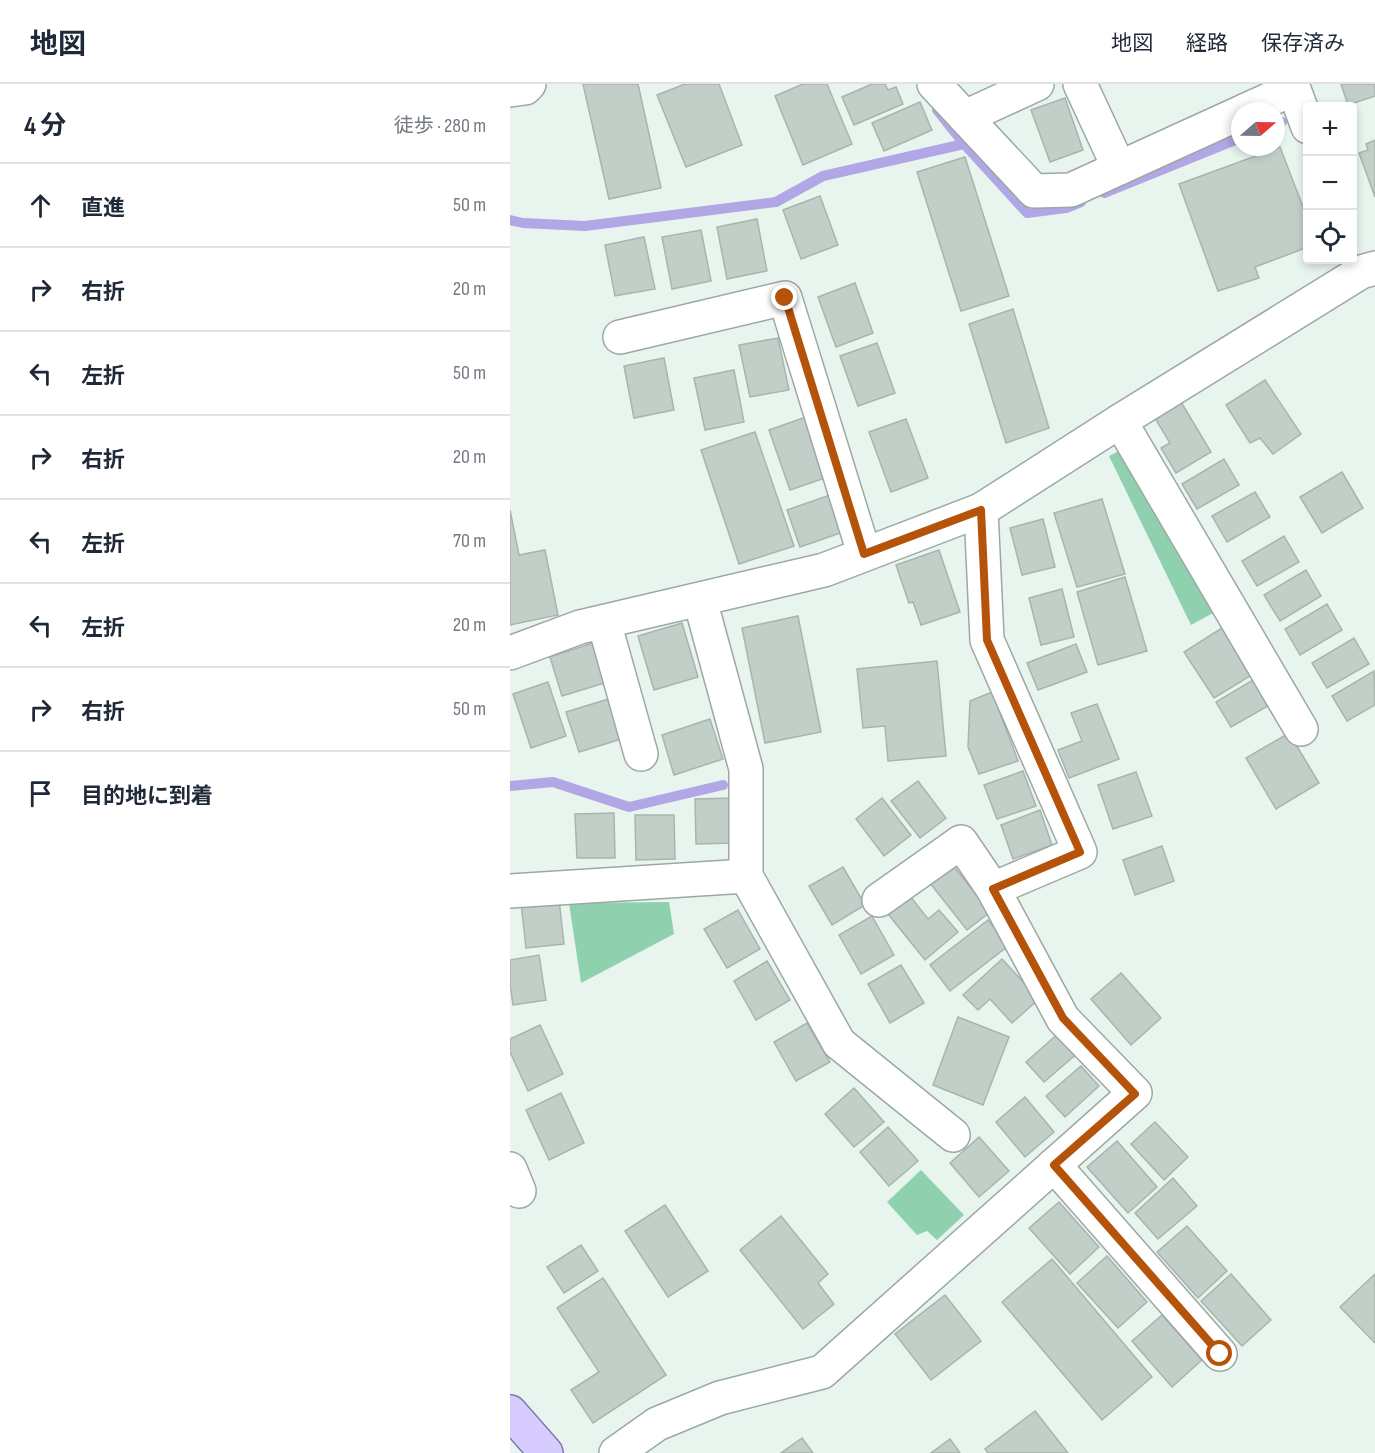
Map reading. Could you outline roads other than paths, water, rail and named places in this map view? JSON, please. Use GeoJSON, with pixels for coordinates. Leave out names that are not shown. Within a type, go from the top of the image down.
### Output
{"type":"FeatureCollection","features":[{"type":"Feature","properties":{"kind":"main road"},"geometry":{"type":"LineString","coordinates":[[510,1412],[546,1453]]}},
{"type":"Feature","properties":{"kind":"street"},"geometry":{"type":"LineString","coordinates":[[510,90],[525,88],[529,84]]}},
{"type":"Feature","properties":{"kind":"street"},"geometry":{"type":"LineString","coordinates":[[934,84],[1034,191],[1071,190],[1231,117]]}},
{"type":"Feature","properties":{"kind":"street"},"geometry":{"type":"LineString","coordinates":[[965,117],[1037,84]]}},
{"type":"Feature","properties":{"kind":"street"},"geometry":{"type":"LineString","coordinates":[[1080,84],[1119,168]]}},
{"type":"Feature","properties":{"kind":"street"},"geometry":{"type":"LineString","coordinates":[[1261,102],[1292,86],[1303,114]]}},
{"type":"Feature","properties":{"kind":"street"},"geometry":{"type":"LineString","coordinates":[[510,653],[580,627],[824,570],[981,510],[1367,266]]}},
{"type":"Feature","properties":{"kind":"street"},"geometry":{"type":"LineString","coordinates":[[620,337],[785,298],[864,554]]}},
{"type":"Feature","properties":{"kind":"street"},"geometry":{"type":"LineString","coordinates":[[1120,421],[1301,729]]}},
{"type":"Feature","properties":{"kind":"street"},"geometry":{"type":"LineString","coordinates":[[981,510],[987,640],[1080,852],[993,889]]}},
{"type":"Feature","properties":{"kind":"street"},"geometry":{"type":"LineString","coordinates":[[700,600],[746,769],[746,876],[839,1044],[953,1135]]}},
{"type":"Feature","properties":{"kind":"street"},"geometry":{"type":"LineString","coordinates":[[604,622],[641,754]]}},
{"type":"Feature","properties":{"kind":"street"},"geometry":{"type":"LineString","coordinates":[[616,1453],[657,1424],[720,1398],[822,1372],[1135,1094],[1063,1018],[993,889],[961,842],[879,900]]}},
{"type":"Feature","properties":{"kind":"street"},"geometry":{"type":"LineString","coordinates":[[510,891],[746,876]]}},
{"type":"Feature","properties":{"kind":"street"},"geometry":{"type":"LineString","coordinates":[[1054,1165],[1220,1354]]}},
{"type":"Feature","properties":{"kind":"waterway"},"geometry":{"type":"LineString","coordinates":[[937,110],[964,144],[1027,213],[1066,208],[1081,202]]}},
{"type":"Feature","properties":{"kind":"waterway"},"geometry":{"type":"LineString","coordinates":[[1104,193],[1231,142]]}},
{"type":"Feature","properties":{"kind":"waterway"},"geometry":{"type":"LineString","coordinates":[[510,220],[523,223],[585,226],[776,202],[823,176],[964,144]]}},
{"type":"Feature","properties":{"kind":"waterway"},"geometry":{"type":"LineString","coordinates":[[510,786],[553,782],[629,807],[723,785]]}}]}
